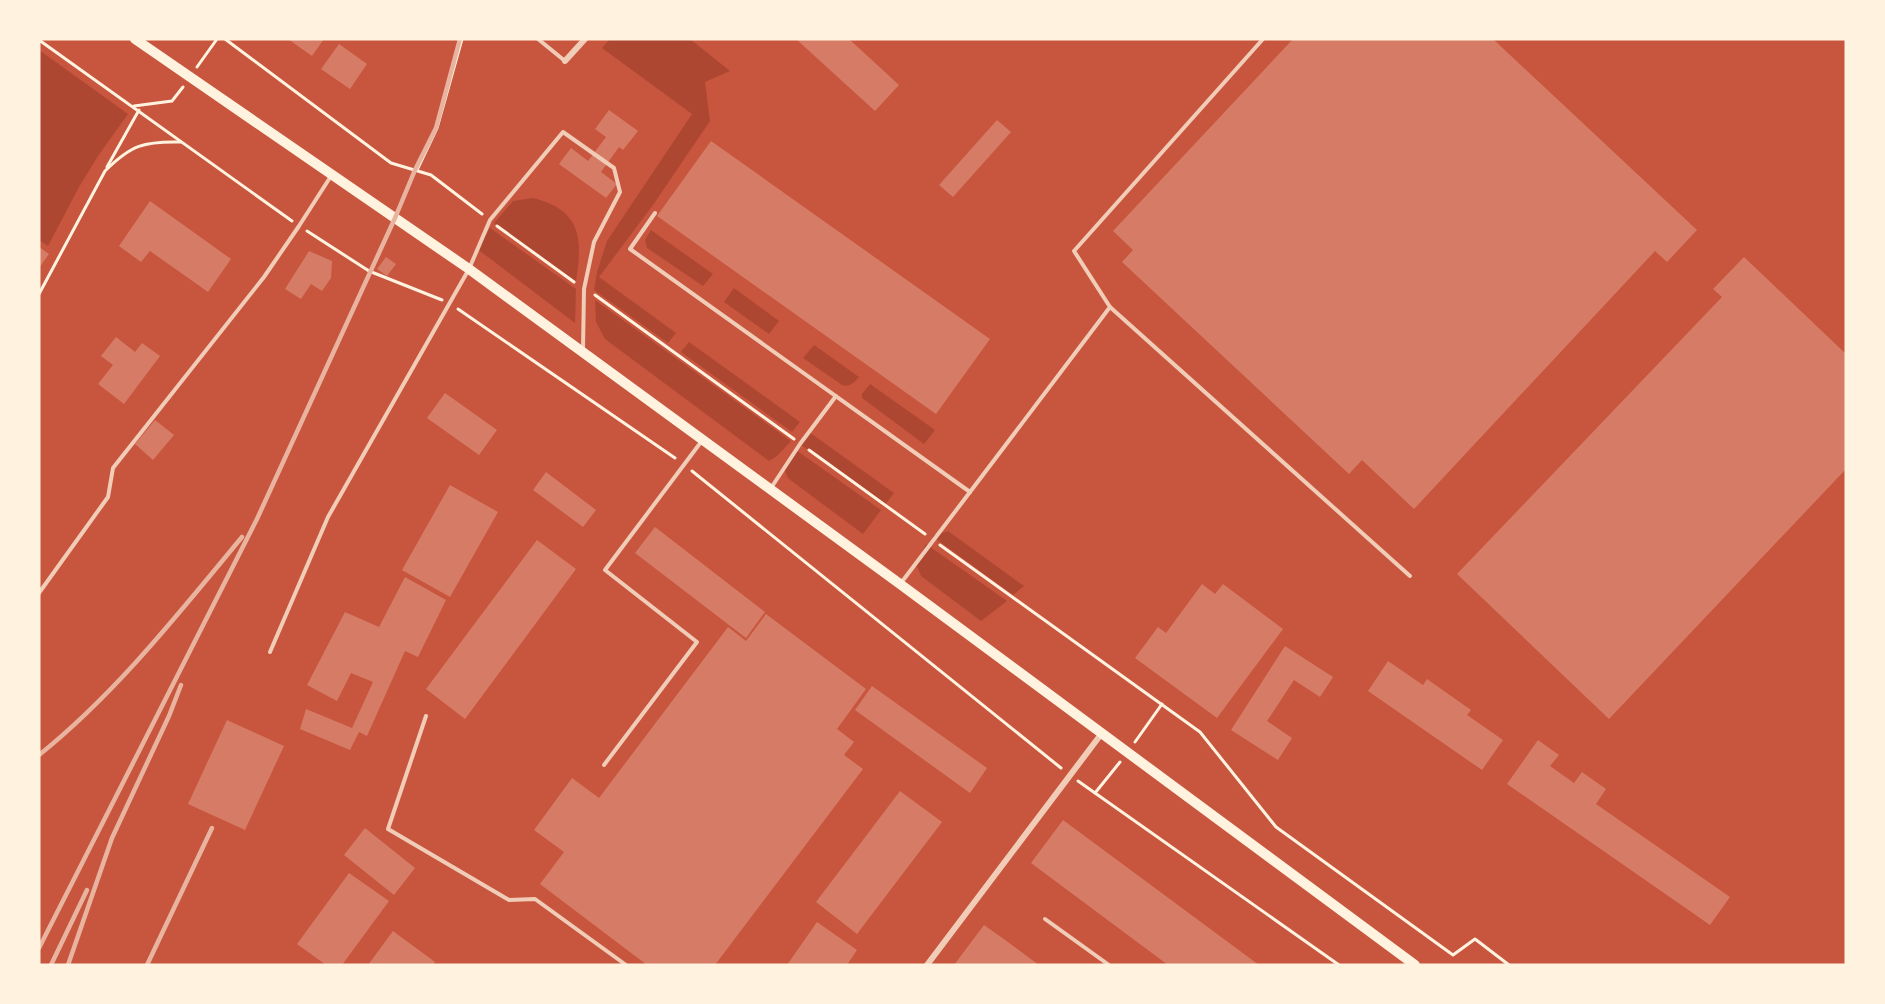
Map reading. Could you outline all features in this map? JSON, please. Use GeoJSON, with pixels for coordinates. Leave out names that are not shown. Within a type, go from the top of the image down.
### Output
{"type":"FeatureCollection","features":[{"type":"Feature","properties":{"kind":"main road"},"geometry":{"type":"LineString","coordinates":[[135,39],[469,268],[1415,965]]}},
{"type":"Feature","properties":{"kind":"street"},"geometry":{"type":"LineString","coordinates":[[565,61],[585,39]]}},
{"type":"Feature","properties":{"kind":"street"},"geometry":{"type":"LineString","coordinates":[[927,965],[1103,733]]}},
{"type":"Feature","properties":{"kind":"lane"},"geometry":{"type":"LineString","coordinates":[[538,39],[565,61]]}},
{"type":"Feature","properties":{"kind":"lane"},"geometry":{"type":"LineString","coordinates":[[1263,39],[1074,251],[1110,307],[1410,576]]}},
{"type":"Feature","properties":{"kind":"lane"},"geometry":{"type":"LineString","coordinates":[[270,652],[328,517],[469,268],[490,220],[563,132],[614,168],[620,192],[594,242],[584,289],[583,352]]}},
{"type":"Feature","properties":{"kind":"lane"},"geometry":{"type":"LineString","coordinates":[[39,592],[108,497],[112,468],[264,277],[332,174]]}},
{"type":"Feature","properties":{"kind":"lane"},"geometry":{"type":"LineString","coordinates":[[655,213],[630,249],[970,492]]}},
{"type":"Feature","properties":{"kind":"lane"},"geometry":{"type":"LineString","coordinates":[[900,584],[1110,307]]}},
{"type":"Feature","properties":{"kind":"lane"},"geometry":{"type":"LineString","coordinates":[[770,489],[836,396]]}},
{"type":"Feature","properties":{"kind":"lane"},"geometry":{"type":"LineString","coordinates":[[604,765],[697,642],[605,570],[704,439]]}},
{"type":"Feature","properties":{"kind":"lane"},"geometry":{"type":"LineString","coordinates":[[426,716],[388,829],[509,900],[535,900],[626,965]]}},
{"type":"Feature","properties":{"kind":"lane"},"geometry":{"type":"LineString","coordinates":[[1045,919],[1108,965]]}},
{"type":"Feature","properties":{"kind":"path"},"geometry":{"type":"LineString","coordinates":[[225,39],[391,163],[431,175],[584,289],[1200,732],[1276,827],[1453,956],[1475,939],[1509,965]]}},
{"type":"Feature","properties":{"kind":"path"},"geometry":{"type":"LineString","coordinates":[[417,171],[437,128],[462,39]]}},
{"type":"Feature","properties":{"kind":"path"},"geometry":{"type":"LineString","coordinates":[[39,40],[299,226],[369,271],[449,302],[685,465],[1071,776],[1339,965]]}},
{"type":"Feature","properties":{"kind":"path"},"geometry":{"type":"LineString","coordinates":[[39,294],[139,110]]}},
{"type":"Feature","properties":{"kind":"path"},"geometry":{"type":"LineString","coordinates":[[105,171],[119,157],[133,148],[156,141],[183,142]]}},
{"type":"Feature","properties":{"kind":"shaded area"},"geometry":{"type":"Polygon","coordinates":[[[610,39],[690,39],[730,71],[705,82],[710,121],[653,205],[599,277],[676,333],[668,343],[594,290],[607,241],[692,114],[602,48],[610,39]]]}},
{"type":"Feature","properties":{"kind":"shaded area"},"geometry":{"type":"Polygon","coordinates":[[[39,50],[128,114],[79,187],[48,246],[39,240],[39,50]]]}},
{"type":"Feature","properties":{"kind":"shaded area"},"geometry":{"type":"Polygon","coordinates":[[[533,198],[549,203],[570,218],[578,239],[576,281],[494,223],[513,201],[533,198]]]}},
{"type":"Feature","properties":{"kind":"shaded area"},"geometry":{"type":"Polygon","coordinates":[[[490,228],[576,289],[575,323],[480,251],[479,246],[490,228]]]}},
{"type":"Feature","properties":{"kind":"shaded area"},"geometry":{"type":"Polygon","coordinates":[[[651,230],[713,274],[703,286],[647,248],[645,240],[651,230]]]}},
{"type":"Feature","properties":{"kind":"shaded area"},"geometry":{"type":"Polygon","coordinates":[[[734,288],[779,321],[769,334],[724,302],[734,288]]]}},
{"type":"Feature","properties":{"kind":"shaded area"},"geometry":{"type":"Polygon","coordinates":[[[595,300],[791,441],[769,461],[605,339],[596,322],[595,300]]]}},
{"type":"Feature","properties":{"kind":"shaded area"},"geometry":{"type":"Polygon","coordinates":[[[689,342],[800,422],[792,432],[681,352],[689,342]]]}},
{"type":"Feature","properties":{"kind":"shaded area"},"geometry":{"type":"Polygon","coordinates":[[[814,345],[859,377],[852,384],[842,385],[803,358],[814,345]]]}},
{"type":"Feature","properties":{"kind":"shaded area"},"geometry":{"type":"Polygon","coordinates":[[[870,384],[935,430],[924,444],[862,398],[862,394],[870,384]]]}},
{"type":"Feature","properties":{"kind":"shaded area"},"geometry":{"type":"Polygon","coordinates":[[[809,432],[894,493],[885,505],[800,444],[809,432]]]}},
{"type":"Feature","properties":{"kind":"shaded area"},"geometry":{"type":"Polygon","coordinates":[[[796,450],[881,510],[863,534],[789,479],[785,467],[796,450]]]}},
{"type":"Feature","properties":{"kind":"shaded area"},"geometry":{"type":"Polygon","coordinates":[[[948,531],[1024,586],[1013,595],[932,536],[948,531]]]}},
{"type":"Feature","properties":{"kind":"shaded area"},"geometry":{"type":"Polygon","coordinates":[[[926,544],[1007,601],[981,621],[921,576],[916,564],[926,544]]]}},
{"type":"Feature","properties":{"kind":"building"},"geometry":{"type":"Polygon","coordinates":[[[288,39],[324,39],[312,56],[288,39]]]}},
{"type":"Feature","properties":{"kind":"building"},"geometry":{"type":"Polygon","coordinates":[[[796,39],[849,39],[899,85],[875,111],[796,39]]]}},
{"type":"Feature","properties":{"kind":"building"},"geometry":{"type":"Polygon","coordinates":[[[1293,39],[1493,39],[1697,230],[1667,262],[1655,251],[1414,509],[1362,460],[1349,474],[1122,262],[1133,250],[1113,231],[1293,39]]]}},
{"type":"Feature","properties":{"kind":"building"},"geometry":{"type":"Polygon","coordinates":[[[339,44],[367,64],[350,89],[321,69],[339,44]]]}},
{"type":"Feature","properties":{"kind":"building"},"geometry":{"type":"Polygon","coordinates":[[[609,110],[638,131],[623,150],[619,147],[601,172],[617,184],[606,198],[559,164],[571,148],[588,161],[606,137],[595,129],[609,110]]]}},
{"type":"Feature","properties":{"kind":"building"},"geometry":{"type":"Polygon","coordinates":[[[997,120],[1011,132],[953,197],[939,185],[997,120]]]}},
{"type":"Feature","properties":{"kind":"building"},"geometry":{"type":"Polygon","coordinates":[[[711,141],[990,339],[936,414],[657,216],[711,141]]]}},
{"type":"Feature","properties":{"kind":"building"},"geometry":{"type":"Polygon","coordinates":[[[150,201],[231,259],[208,292],[150,251],[141,262],[119,246],[150,201]]]}},
{"type":"Feature","properties":{"kind":"building"},"geometry":{"type":"Polygon","coordinates":[[[39,247],[49,254],[39,268],[39,247]]]}},
{"type":"Feature","properties":{"kind":"building"},"geometry":{"type":"Polygon","coordinates":[[[309,251],[332,261],[331,278],[322,291],[311,284],[301,299],[285,289],[309,251]]]}},
{"type":"Feature","properties":{"kind":"building"},"geometry":{"type":"Polygon","coordinates":[[[386,257],[396,264],[387,276],[377,269],[386,257]]]}},
{"type":"Feature","properties":{"kind":"building"},"geometry":{"type":"Polygon","coordinates":[[[1744,257],[1846,354],[1846,469],[1609,719],[1457,574],[1722,297],[1713,289],[1744,257]]]}},
{"type":"Feature","properties":{"kind":"building"},"geometry":{"type":"Polygon","coordinates":[[[116,337],[135,352],[142,343],[160,356],[124,404],[98,384],[113,365],[101,356],[116,337]]]}},
{"type":"Feature","properties":{"kind":"building"},"geometry":{"type":"Polygon","coordinates":[[[445,393],[497,430],[479,455],[427,418],[445,393]]]}},
{"type":"Feature","properties":{"kind":"building"},"geometry":{"type":"Polygon","coordinates":[[[155,420],[174,435],[153,460],[135,444],[155,420]]]}},
{"type":"Feature","properties":{"kind":"building"},"geometry":{"type":"Polygon","coordinates":[[[546,472],[596,510],[583,527],[533,490],[546,472]]]}},
{"type":"Feature","properties":{"kind":"building"},"geometry":{"type":"Polygon","coordinates":[[[450,485],[498,512],[450,597],[402,570],[450,485]]]}},
{"type":"Feature","properties":{"kind":"building"},"geometry":{"type":"Polygon","coordinates":[[[655,527],[765,612],[746,638],[635,553],[655,527]]]}},
{"type":"Feature","properties":{"kind":"building"},"geometry":{"type":"Polygon","coordinates":[[[537,540],[576,569],[465,719],[426,689],[537,540]]]}},
{"type":"Feature","properties":{"kind":"building"},"geometry":{"type":"Polygon","coordinates":[[[405,577],[446,600],[418,657],[405,651],[367,736],[359,732],[350,750],[300,729],[306,709],[352,728],[373,682],[351,673],[337,701],[307,685],[345,612],[379,627],[405,577]]]}},
{"type":"Feature","properties":{"kind":"building"},"geometry":{"type":"Polygon","coordinates":[[[1202,584],[1215,594],[1223,584],[1283,629],[1217,718],[1135,658],[1158,627],[1166,633],[1202,584]]]}},
{"type":"Feature","properties":{"kind":"building"},"geometry":{"type":"Polygon","coordinates":[[[766,614],[866,689],[837,729],[854,742],[844,755],[863,769],[715,965],[647,965],[540,884],[564,852],[534,830],[572,778],[599,798],[728,627],[746,641],[766,614]]]}},
{"type":"Feature","properties":{"kind":"building"},"geometry":{"type":"Polygon","coordinates":[[[1285,646],[1333,677],[1320,697],[1294,680],[1267,721],[1292,738],[1278,760],[1231,730],[1285,646]]]}},
{"type":"Feature","properties":{"kind":"building"},"geometry":{"type":"Polygon","coordinates":[[[1388,661],[1423,685],[1427,679],[1471,710],[1467,715],[1503,740],[1482,770],[1368,691],[1388,661]]]}},
{"type":"Feature","properties":{"kind":"building"},"geometry":{"type":"Polygon","coordinates":[[[872,686],[987,768],[970,793],[855,710],[872,686]]]}},
{"type":"Feature","properties":{"kind":"building"},"geometry":{"type":"Polygon","coordinates":[[[227,720],[284,746],[245,830],[188,804],[227,720]]]}},
{"type":"Feature","properties":{"kind":"building"},"geometry":{"type":"Polygon","coordinates":[[[1538,740],[1559,755],[1550,766],[1574,783],[1582,772],[1606,789],[1596,804],[1730,897],[1710,925],[1507,784],[1538,740]]]}},
{"type":"Feature","properties":{"kind":"building"},"geometry":{"type":"Polygon","coordinates":[[[900,791],[942,822],[857,934],[816,902],[900,791]]]}},
{"type":"Feature","properties":{"kind":"building"},"geometry":{"type":"Polygon","coordinates":[[[1063,820],[1259,965],[1168,965],[1031,863],[1063,820]]]}},
{"type":"Feature","properties":{"kind":"building"},"geometry":{"type":"Polygon","coordinates":[[[365,828],[415,868],[394,895],[344,855],[365,828]]]}},
{"type":"Feature","properties":{"kind":"building"},"geometry":{"type":"Polygon","coordinates":[[[349,873],[389,901],[342,965],[326,965],[297,944],[349,873]]]}},
{"type":"Feature","properties":{"kind":"building"},"geometry":{"type":"Polygon","coordinates":[[[817,922],[857,950],[847,965],[787,965],[817,922]]]}},
{"type":"Feature","properties":{"kind":"building"},"geometry":{"type":"Polygon","coordinates":[[[984,925],[1008,942],[1039,965],[954,965],[984,925]]]}},
{"type":"Feature","properties":{"kind":"building"},"geometry":{"type":"Polygon","coordinates":[[[393,931],[435,962],[433,965],[368,965],[393,931]]]}},
{"type":"Feature","properties":{"kind":"railway"},"geometry":{"type":"LineString","coordinates":[[39,948],[257,519],[436,128],[460,39]]}},
{"type":"Feature","properties":{"kind":"railway"},"geometry":{"type":"LineString","coordinates":[[39,755],[120,679],[242,537]]}},
{"type":"Feature","properties":{"kind":"railway"},"geometry":{"type":"LineString","coordinates":[[68,965],[112,838],[169,716],[181,685]]}},
{"type":"Feature","properties":{"kind":"railway"},"geometry":{"type":"LineString","coordinates":[[147,965],[212,828]]}},
{"type":"Feature","properties":{"kind":"railway"},"geometry":{"type":"LineString","coordinates":[[51,965],[87,890]]}}]}
